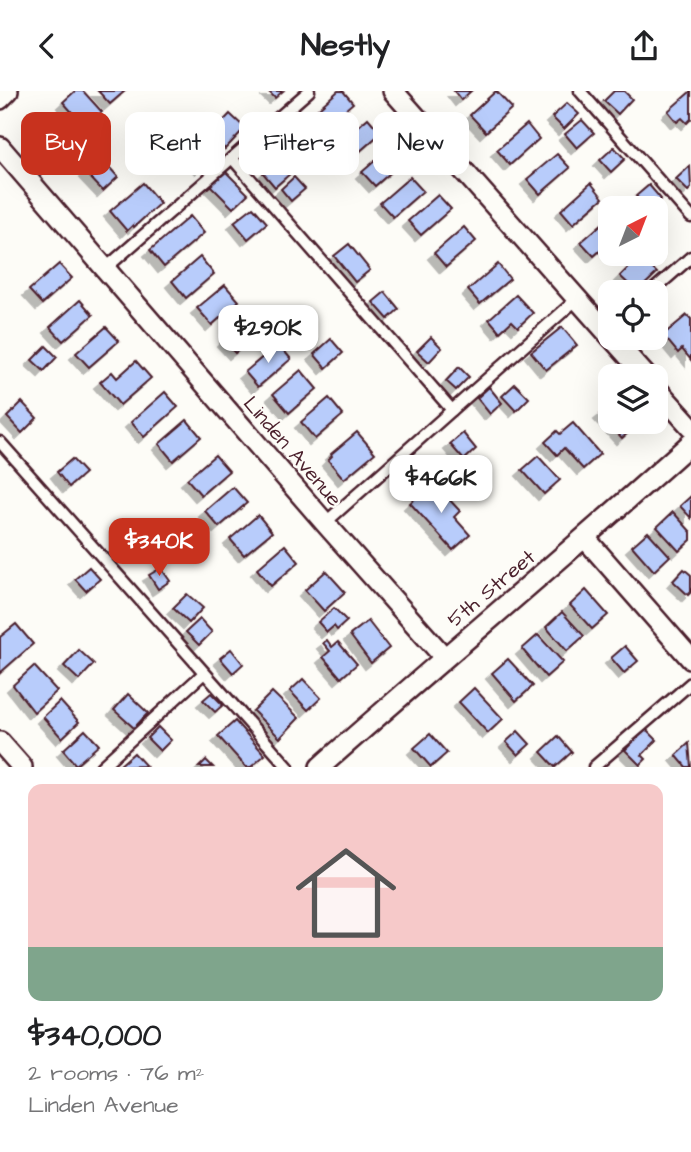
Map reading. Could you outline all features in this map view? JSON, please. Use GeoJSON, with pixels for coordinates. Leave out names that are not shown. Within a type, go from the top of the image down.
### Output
{"type":"FeatureCollection","features":[{"type":"Feature","properties":{"kind":"street"},"geometry":{"type":"LineString","coordinates":[[0,99],[8,91]]}},
{"type":"Feature","properties":{"kind":"street"},"geometry":{"type":"LineString","coordinates":[[393,91],[598,321]]}},
{"type":"Feature","properties":{"kind":"street","name":"Linden Avenue"},"geometry":{"type":"LineString","coordinates":[[0,147],[444,657]]}},
{"type":"Feature","properties":{"kind":"street"},"geometry":{"type":"LineString","coordinates":[[624,350],[636,364]]}},
{"type":"Feature","properties":{"kind":"street"},"geometry":{"type":"LineString","coordinates":[[668,401],[691,427]]}},
{"type":"Feature","properties":{"kind":"street","name":"5th Street"},"geometry":{"type":"LineString","coordinates":[[320,767],[691,443]]}},
{"type":"Feature","properties":{"kind":"street"},"geometry":{"type":"LineString","coordinates":[[585,538],[691,659]]}},
{"type":"Feature","properties":{"kind":"street"},"geometry":{"type":"LineString","coordinates":[[0,742],[22,767]]}},
{"type":"Feature","properties":{"kind":"lane"},"geometry":{"type":"LineString","coordinates":[[106,268],[309,91]]}},
{"type":"Feature","properties":{"kind":"lane"},"geometry":{"type":"LineString","coordinates":[[580,91],[691,217]]}},
{"type":"Feature","properties":{"kind":"lane"},"geometry":{"type":"LineString","coordinates":[[232,158],[452,410]]}},
{"type":"Feature","properties":{"kind":"lane"},"geometry":{"type":"LineString","coordinates":[[665,280],[691,257]]}},
{"type":"Feature","properties":{"kind":"lane"},"geometry":{"type":"LineString","coordinates":[[325,523],[577,299]]}},
{"type":"Feature","properties":{"kind":"lane"},"geometry":{"type":"LineString","coordinates":[[0,442],[288,767]]}},
{"type":"Feature","properties":{"kind":"lane"},"geometry":{"type":"LineString","coordinates":[[101,767],[204,673]]}},
{"type":"Feature","properties":{"kind":"lane"},"geometry":{"type":"LineString","coordinates":[[594,767],[691,683]]}},
{"type":"Feature","properties":{"kind":"building"},"geometry":{"type":"Polygon","coordinates":[[[75,91],[83,91],[102,112],[72,112],[63,102],[75,91]]]}},
{"type":"Feature","properties":{"kind":"building"},"geometry":{"type":"Polygon","coordinates":[[[98,91],[125,91],[110,104],[98,91]]]}},
{"type":"Feature","properties":{"kind":"building"},"geometry":{"type":"Polygon","coordinates":[[[268,91],[283,91],[275,98],[268,91]]]}},
{"type":"Feature","properties":{"kind":"building"},"geometry":{"type":"Polygon","coordinates":[[[338,91],[343,91],[353,103],[343,112],[314,112],[338,91]]]}},
{"type":"Feature","properties":{"kind":"building"},"geometry":{"type":"Polygon","coordinates":[[[454,91],[471,91],[461,100],[454,91]]]}},
{"type":"Feature","properties":{"kind":"building"},"geometry":{"type":"Polygon","coordinates":[[[496,91],[512,108],[486,132],[470,115],[496,91]]]}},
{"type":"Feature","properties":{"kind":"building"},"geometry":{"type":"Polygon","coordinates":[[[614,91],[624,91],[632,99],[618,114],[604,101],[614,91]]]}},
{"type":"Feature","properties":{"kind":"building"},"geometry":{"type":"Polygon","coordinates":[[[691,91],[691,119],[687,123],[682,118],[677,122],[668,111],[691,91]]]}},
{"type":"Feature","properties":{"kind":"building"},"geometry":{"type":"Polygon","coordinates":[[[567,103],[579,114],[564,129],[552,117],[567,103]]]}},
{"type":"Feature","properties":{"kind":"building"},"geometry":{"type":"Polygon","coordinates":[[[230,114],[239,122],[239,134],[225,149],[225,119],[230,114]]]}},
{"type":"Feature","properties":{"kind":"building"},"geometry":{"type":"Polygon","coordinates":[[[368,118],[373,124],[373,140],[359,152],[359,126],[368,118]]]}},
{"type":"Feature","properties":{"kind":"building"},"geometry":{"type":"Polygon","coordinates":[[[582,120],[594,133],[577,148],[565,134],[582,120]]]}},
{"type":"Feature","properties":{"kind":"building"},"geometry":{"type":"Polygon","coordinates":[[[527,124],[539,139],[510,165],[497,150],[527,124]]]}},
{"type":"Feature","properties":{"kind":"building"},"geometry":{"type":"Polygon","coordinates":[[[614,147],[625,159],[611,172],[600,160],[614,147]]]}},
{"type":"Feature","properties":{"kind":"building"},"geometry":{"type":"Polygon","coordinates":[[[557,154],[570,168],[540,194],[527,179],[557,154]]]}},
{"type":"Feature","properties":{"kind":"building"},"geometry":{"type":"Polygon","coordinates":[[[373,162],[373,175],[388,175],[375,186],[362,172],[373,162]]]}},
{"type":"Feature","properties":{"kind":"building"},"geometry":{"type":"Polygon","coordinates":[[[690,166],[691,188],[688,191],[676,179],[690,166]]]}},
{"type":"Feature","properties":{"kind":"building"},"geometry":{"type":"Polygon","coordinates":[[[111,169],[118,177],[103,191],[88,175],[111,175],[111,169]]]}},
{"type":"Feature","properties":{"kind":"building"},"geometry":{"type":"Polygon","coordinates":[[[225,171],[248,194],[233,208],[210,185],[219,175],[225,175],[225,171]]]}},
{"type":"Feature","properties":{"kind":"building"},"geometry":{"type":"Polygon","coordinates":[[[265,175],[289,175],[275,187],[265,175]]]}},
{"type":"Feature","properties":{"kind":"building"},"geometry":{"type":"Polygon","coordinates":[[[294,177],[305,189],[291,201],[281,189],[294,177]]]}},
{"type":"Feature","properties":{"kind":"building"},"geometry":{"type":"Polygon","coordinates":[[[410,177],[423,191],[393,217],[380,203],[410,177]]]}},
{"type":"Feature","properties":{"kind":"building"},"geometry":{"type":"Polygon","coordinates":[[[143,183],[160,203],[127,231],[110,211],[143,183]]]}},
{"type":"Feature","properties":{"kind":"building"},"geometry":{"type":"Polygon","coordinates":[[[591,183],[601,196],[598,196],[598,202],[573,224],[561,210],[591,183]]]}},
{"type":"Feature","properties":{"kind":"building"},"geometry":{"type":"Polygon","coordinates":[[[649,185],[658,196],[636,196],[649,185]]]}},
{"type":"Feature","properties":{"kind":"building"},"geometry":{"type":"Polygon","coordinates":[[[438,195],[451,209],[421,235],[408,221],[438,195]]]}},
{"type":"Feature","properties":{"kind":"building"},"geometry":{"type":"Polygon","coordinates":[[[253,207],[267,223],[248,239],[234,222],[253,207]]]}},
{"type":"Feature","properties":{"kind":"building"},"geometry":{"type":"Polygon","coordinates":[[[190,216],[204,233],[164,267],[150,250],[190,216]]]}},
{"type":"Feature","properties":{"kind":"building"},"geometry":{"type":"Polygon","coordinates":[[[464,227],[476,241],[446,267],[434,253],[464,227]]]}},
{"type":"Feature","properties":{"kind":"building"},"geometry":{"type":"Polygon","coordinates":[[[598,227],[598,252],[594,256],[581,242],[598,227]]]}},
{"type":"Feature","properties":{"kind":"building"},"geometry":{"type":"Polygon","coordinates":[[[349,244],[370,270],[355,282],[334,256],[349,244]]]}},
{"type":"Feature","properties":{"kind":"building"},"geometry":{"type":"Polygon","coordinates":[[[200,257],[214,274],[186,298],[172,281],[200,257]]]}},
{"type":"Feature","properties":{"kind":"building"},"geometry":{"type":"Polygon","coordinates":[[[59,264],[72,278],[42,304],[29,290],[59,264]]]}},
{"type":"Feature","properties":{"kind":"building"},"geometry":{"type":"Polygon","coordinates":[[[498,264],[510,279],[480,304],[468,290],[498,264]]]}},
{"type":"Feature","properties":{"kind":"building"},"geometry":{"type":"Polygon","coordinates":[[[630,266],[650,266],[657,273],[650,280],[624,280],[620,276],[630,266]]]}},
{"type":"Feature","properties":{"kind":"building"},"geometry":{"type":"Polygon","coordinates":[[[225,285],[239,301],[212,325],[197,308],[225,285]]]}},
{"type":"Feature","properties":{"kind":"building"},"geometry":{"type":"Polygon","coordinates":[[[385,292],[399,309],[388,319],[373,302],[385,292]]]}},
{"type":"Feature","properties":{"kind":"building"},"geometry":{"type":"Polygon","coordinates":[[[516,295],[533,313],[518,327],[512,321],[500,332],[489,319],[516,295]]]}},
{"type":"Feature","properties":{"kind":"building"},"geometry":{"type":"Polygon","coordinates":[[[80,300],[93,315],[63,341],[50,327],[80,300]]]}},
{"type":"Feature","properties":{"kind":"building"},"geometry":{"type":"Polygon","coordinates":[[[255,311],[267,325],[235,353],[223,340],[255,311]]]}},
{"type":"Feature","properties":{"kind":"building"},"geometry":{"type":"Polygon","coordinates":[[[687,315],[691,319],[691,360],[682,349],[678,353],[668,341],[668,331],[687,315]]]}},
{"type":"Feature","properties":{"kind":"building"},"geometry":{"type":"Polygon","coordinates":[[[106,327],[119,341],[89,367],[76,353],[106,327]]]}},
{"type":"Feature","properties":{"kind":"building"},"geometry":{"type":"Polygon","coordinates":[[[562,327],[577,345],[546,370],[531,352],[562,327]]]}},
{"type":"Feature","properties":{"kind":"building"},"geometry":{"type":"Polygon","coordinates":[[[431,337],[442,348],[429,362],[417,351],[431,337]]]}},
{"type":"Feature","properties":{"kind":"building"},"geometry":{"type":"Polygon","coordinates":[[[331,339],[343,353],[326,368],[314,354],[331,339]]]}},
{"type":"Feature","properties":{"kind":"building"},"geometry":{"type":"Polygon","coordinates":[[[278,344],[291,359],[258,387],[245,372],[278,344]]]}},
{"type":"Feature","properties":{"kind":"building"},"geometry":{"type":"Polygon","coordinates":[[[46,346],[57,357],[44,371],[32,360],[46,346]]]}},
{"type":"Feature","properties":{"kind":"building"},"geometry":{"type":"Polygon","coordinates":[[[136,361],[151,378],[120,405],[100,382],[112,372],[117,378],[136,361]]]}},
{"type":"Feature","properties":{"kind":"building"},"geometry":{"type":"Polygon","coordinates":[[[459,367],[469,377],[456,390],[446,381],[459,367]]]}},
{"type":"Feature","properties":{"kind":"building"},"geometry":{"type":"Polygon","coordinates":[[[301,370],[317,389],[289,413],[273,394],[301,370]]]}},
{"type":"Feature","properties":{"kind":"building"},"geometry":{"type":"Polygon","coordinates":[[[515,384],[529,398],[516,411],[502,396],[515,384]]]}},
{"type":"Feature","properties":{"kind":"building"},"geometry":{"type":"Polygon","coordinates":[[[489,387],[502,403],[490,414],[477,398],[489,387]]]}},
{"type":"Feature","properties":{"kind":"building"},"geometry":{"type":"Polygon","coordinates":[[[165,392],[178,407],[144,437],[131,422],[165,392]]]}},
{"type":"Feature","properties":{"kind":"building"},"geometry":{"type":"Polygon","coordinates":[[[329,398],[343,415],[315,439],[301,422],[329,398]]]}},
{"type":"Feature","properties":{"kind":"building"},"geometry":{"type":"Polygon","coordinates":[[[22,402],[37,418],[22,433],[7,417],[22,402]]]}},
{"type":"Feature","properties":{"kind":"building"},"geometry":{"type":"Polygon","coordinates":[[[187,420],[201,437],[173,461],[159,444],[187,420]]]}},
{"type":"Feature","properties":{"kind":"building"},"geometry":{"type":"Polygon","coordinates":[[[573,423],[600,454],[583,469],[564,448],[557,455],[545,442],[557,431],[560,434],[573,423]]]}},
{"type":"Feature","properties":{"kind":"building"},"geometry":{"type":"Polygon","coordinates":[[[357,432],[375,453],[344,479],[328,460],[331,454],[357,432]]]}},
{"type":"Feature","properties":{"kind":"building"},"geometry":{"type":"Polygon","coordinates":[[[463,433],[476,449],[464,460],[450,444],[463,433]]]}},
{"type":"Feature","properties":{"kind":"building"},"geometry":{"type":"Polygon","coordinates":[[[215,455],[229,471],[201,495],[187,479],[215,455]]]}},
{"type":"Feature","properties":{"kind":"building"},"geometry":{"type":"Polygon","coordinates":[[[538,456],[560,480],[544,494],[522,470],[538,456]]]}},
{"type":"Feature","properties":{"kind":"building"},"geometry":{"type":"Polygon","coordinates":[[[72,459],[85,473],[69,487],[57,472],[72,459]]]}},
{"type":"Feature","properties":{"kind":"building"},"geometry":{"type":"Polygon","coordinates":[[[433,482],[460,511],[454,517],[470,535],[453,550],[410,503],[433,482]]]}},
{"type":"Feature","properties":{"kind":"building"},"geometry":{"type":"Polygon","coordinates":[[[233,487],[247,503],[219,527],[205,511],[233,487]]]}},
{"type":"Feature","properties":{"kind":"building"},"geometry":{"type":"Polygon","coordinates":[[[691,496],[691,518],[680,506],[691,496]]]}},
{"type":"Feature","properties":{"kind":"building"},"geometry":{"type":"Polygon","coordinates":[[[673,512],[691,532],[691,540],[679,551],[657,527],[673,512]]]}},
{"type":"Feature","properties":{"kind":"building"},"geometry":{"type":"Polygon","coordinates":[[[258,515],[272,532],[244,555],[230,539],[258,515]]]}},
{"type":"Feature","properties":{"kind":"building"},"geometry":{"type":"Polygon","coordinates":[[[648,532],[670,556],[654,571],[632,546],[648,532]]]}},
{"type":"Feature","properties":{"kind":"building"},"geometry":{"type":"Polygon","coordinates":[[[285,545],[299,562],[271,586],[257,569],[285,545]]]}},
{"type":"Feature","properties":{"kind":"building"},"geometry":{"type":"Polygon","coordinates":[[[89,567],[100,579],[86,591],[75,579],[89,567]]]}},
{"type":"Feature","properties":{"kind":"building"},"geometry":{"type":"Polygon","coordinates":[[[161,568],[170,581],[158,589],[149,575],[161,568]]]}},
{"type":"Feature","properties":{"kind":"building"},"geometry":{"type":"Polygon","coordinates":[[[684,569],[691,575],[691,592],[688,595],[673,581],[684,569]]]}},
{"type":"Feature","properties":{"kind":"building"},"geometry":{"type":"Polygon","coordinates":[[[326,571],[345,592],[324,611],[305,590],[326,571]]]}},
{"type":"Feature","properties":{"kind":"building"},"geometry":{"type":"Polygon","coordinates":[[[586,590],[608,615],[592,629],[570,605],[586,590]]]}},
{"type":"Feature","properties":{"kind":"building"},"geometry":{"type":"Polygon","coordinates":[[[187,594],[203,608],[189,623],[173,608],[187,594]]]}},
{"type":"Feature","properties":{"kind":"building"},"geometry":{"type":"Polygon","coordinates":[[[334,608],[347,621],[337,630],[334,626],[327,632],[318,622],[334,608]]]}},
{"type":"Feature","properties":{"kind":"building"},"geometry":{"type":"Polygon","coordinates":[[[562,612],[584,636],[567,651],[546,627],[562,612]]]}},
{"type":"Feature","properties":{"kind":"building"},"geometry":{"type":"Polygon","coordinates":[[[200,619],[212,632],[199,645],[186,632],[200,619]]]}},
{"type":"Feature","properties":{"kind":"building"},"geometry":{"type":"Polygon","coordinates":[[[368,621],[389,648],[371,663],[350,635],[368,621]]]}},
{"type":"Feature","properties":{"kind":"building"},"geometry":{"type":"Polygon","coordinates":[[[16,624],[33,644],[0,673],[0,637],[16,624]]]}},
{"type":"Feature","properties":{"kind":"building"},"geometry":{"type":"Polygon","coordinates":[[[538,635],[563,662],[546,677],[522,649],[538,635]]]}},
{"type":"Feature","properties":{"kind":"building"},"geometry":{"type":"Polygon","coordinates":[[[327,640],[332,647],[338,642],[357,664],[341,678],[323,657],[330,651],[323,643],[327,640]]]}},
{"type":"Feature","properties":{"kind":"building"},"geometry":{"type":"Polygon","coordinates":[[[625,646],[638,661],[624,673],[611,658],[625,646]]]}},
{"type":"Feature","properties":{"kind":"building"},"geometry":{"type":"Polygon","coordinates":[[[231,649],[243,664],[233,673],[220,658],[231,649]]]}},
{"type":"Feature","properties":{"kind":"building"},"geometry":{"type":"Polygon","coordinates":[[[79,650],[94,664],[79,680],[64,666],[79,650]]]}},
{"type":"Feature","properties":{"kind":"building"},"geometry":{"type":"Polygon","coordinates":[[[508,659],[533,686],[516,701],[492,673],[508,659]]]}},
{"type":"Feature","properties":{"kind":"building"},"geometry":{"type":"Polygon","coordinates":[[[34,666],[57,691],[34,712],[13,685],[34,666]]]}},
{"type":"Feature","properties":{"kind":"building"},"geometry":{"type":"Polygon","coordinates":[[[303,679],[321,698],[308,710],[290,691],[303,679]]]}},
{"type":"Feature","properties":{"kind":"building"},"geometry":{"type":"Polygon","coordinates":[[[474,688],[503,719],[488,733],[459,702],[474,688]]]}},
{"type":"Feature","properties":{"kind":"building"},"geometry":{"type":"Polygon","coordinates":[[[272,692],[299,718],[280,738],[253,711],[272,692]]]}},
{"type":"Feature","properties":{"kind":"building"},"geometry":{"type":"Polygon","coordinates":[[[211,693],[223,705],[215,712],[203,700],[211,693]]]}},
{"type":"Feature","properties":{"kind":"building"},"geometry":{"type":"Polygon","coordinates":[[[128,694],[148,713],[134,728],[114,710],[128,694]]]}},
{"type":"Feature","properties":{"kind":"building"},"geometry":{"type":"Polygon","coordinates":[[[60,701],[79,722],[62,738],[43,717],[60,701]]]}},
{"type":"Feature","properties":{"kind":"building"},"geometry":{"type":"Polygon","coordinates":[[[235,721],[265,755],[251,767],[246,767],[218,736],[235,721]]]}},
{"type":"Feature","properties":{"kind":"building"},"geometry":{"type":"Polygon","coordinates":[[[158,727],[171,740],[160,751],[147,738],[158,727]]]}},
{"type":"Feature","properties":{"kind":"building"},"geometry":{"type":"Polygon","coordinates":[[[646,729],[657,740],[642,755],[646,759],[640,765],[625,750],[646,729]]]}},
{"type":"Feature","properties":{"kind":"building"},"geometry":{"type":"Polygon","coordinates":[[[85,730],[99,745],[76,765],[63,750],[85,730]]]}},
{"type":"Feature","properties":{"kind":"building"},"geometry":{"type":"Polygon","coordinates":[[[518,731],[530,744],[518,755],[506,742],[518,731]]]}},
{"type":"Feature","properties":{"kind":"building"},"geometry":{"type":"Polygon","coordinates":[[[430,734],[447,753],[431,767],[414,748],[430,734]]]}},
{"type":"Feature","properties":{"kind":"building"},"geometry":{"type":"Polygon","coordinates":[[[558,736],[572,752],[555,767],[541,752],[558,736]]]}},
{"type":"Feature","properties":{"kind":"building"},"geometry":{"type":"Polygon","coordinates":[[[689,743],[691,767],[686,767],[676,755],[689,743]]]}},
{"type":"Feature","properties":{"kind":"building"},"geometry":{"type":"Polygon","coordinates":[[[134,753],[146,766],[118,767],[134,753]]]}},
{"type":"Feature","properties":{"kind":"building"},"geometry":{"type":"Polygon","coordinates":[[[206,760],[213,767],[199,767],[206,760]]]}}]}
